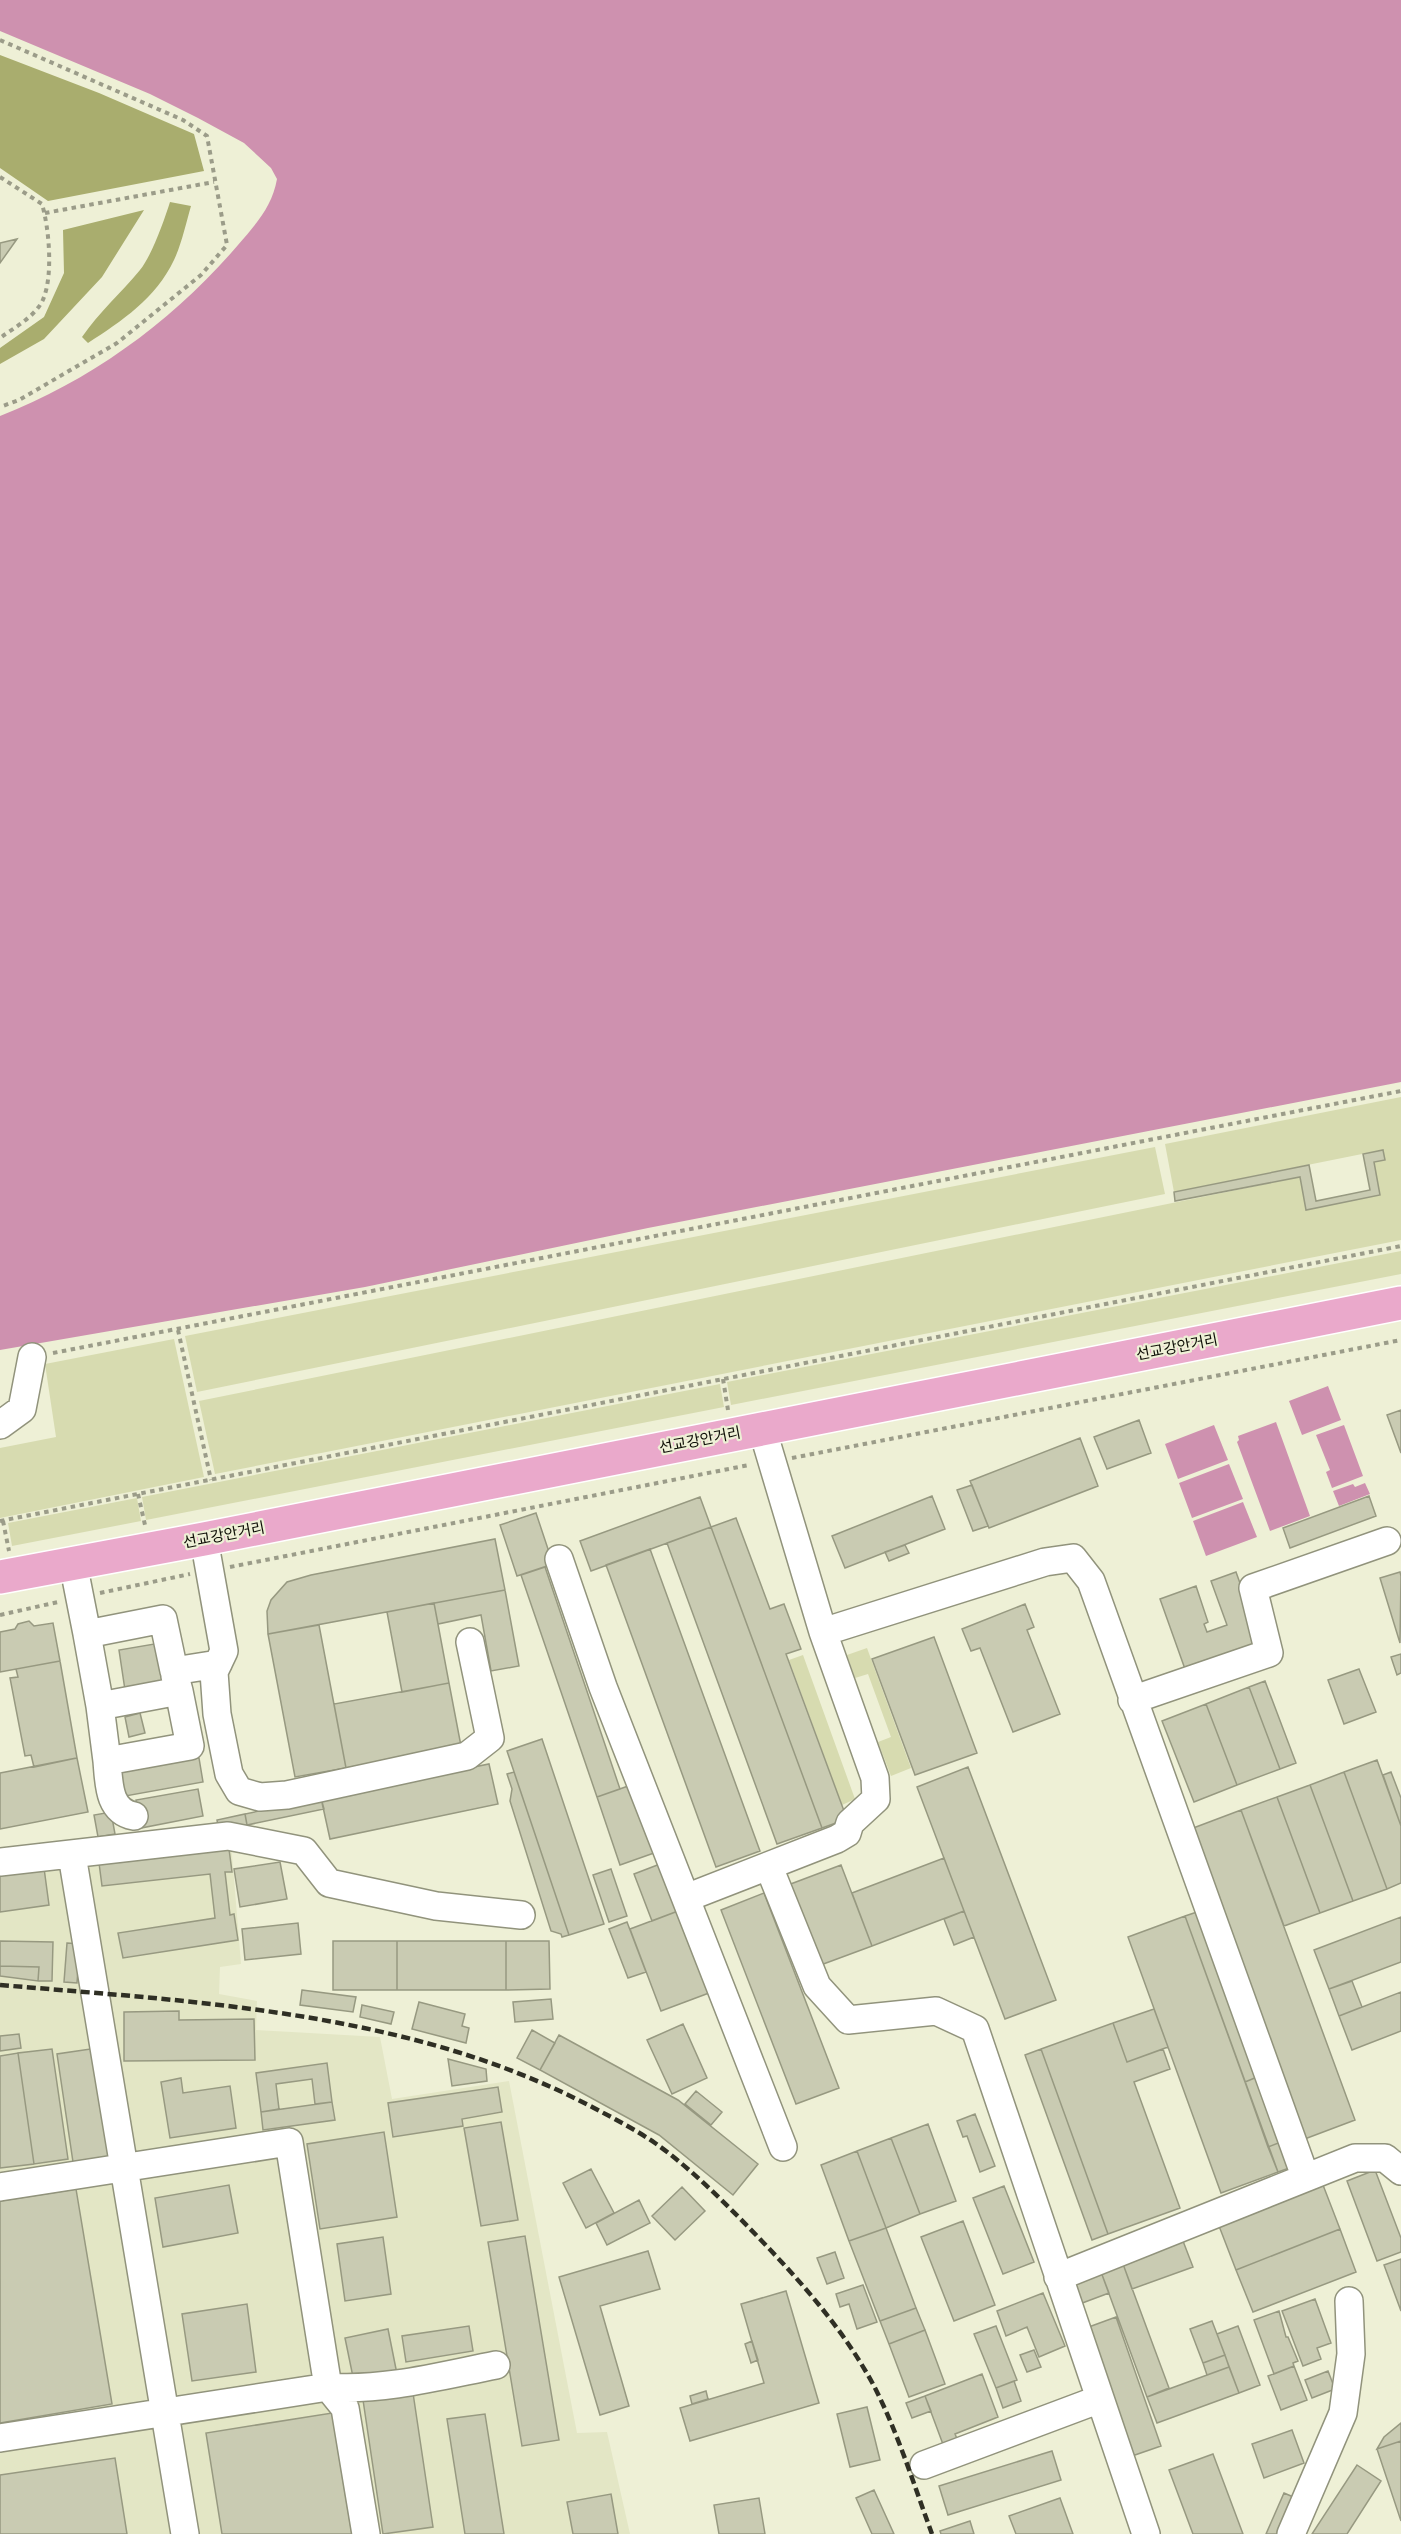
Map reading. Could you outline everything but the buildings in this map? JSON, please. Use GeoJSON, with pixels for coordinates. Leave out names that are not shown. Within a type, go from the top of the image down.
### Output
{"type":"FeatureCollection","features":[{"type":"Feature","properties":{"kind":"main road","name":"선교강안거리"},"geometry":{"type":"LineString","coordinates":[[5,1564],[73,1563],[208,1555],[762,1428],[1401,1304]]}},
{"type":"Feature","properties":{"kind":"street"},"geometry":{"type":"LineString","coordinates":[[0,1425],[22,1408],[32,1357]]}},
{"type":"Feature","properties":{"kind":"street"},"geometry":{"type":"LineString","coordinates":[[686,1898],[769,1867],[847,1833],[850,1822],[876,1799],[875,1778],[823,1632],[762,1428]]}},
{"type":"Feature","properties":{"kind":"street"},"geometry":{"type":"LineString","coordinates":[[1132,1700],[1269,1653],[1253,1588],[1387,1541]]}},
{"type":"Feature","properties":{"kind":"street"},"geometry":{"type":"LineString","coordinates":[[208,1555],[224,1651],[214,1672],[217,1714],[229,1774],[238,1791],[260,1797],[287,1795],[467,1756],[490,1738],[470,1642]]}},
{"type":"Feature","properties":{"kind":"street"},"geometry":{"type":"LineString","coordinates":[[823,1632],[1046,1562],[1072,1558],[1091,1581],[1305,2176]]}},
{"type":"Feature","properties":{"kind":"street"},"geometry":{"type":"LineString","coordinates":[[559,1559],[603,1687],[783,2147]]}},
{"type":"Feature","properties":{"kind":"street"},"geometry":{"type":"LineString","coordinates":[[73,1563],[100,1706],[110,1791],[117,1808],[134,1816]]}},
{"type":"Feature","properties":{"kind":"street"},"geometry":{"type":"LineString","coordinates":[[87,1634],[163,1619],[190,1746],[106,1761]]}},
{"type":"Feature","properties":{"kind":"street"},"geometry":{"type":"LineString","coordinates":[[100,1706],[177,1681],[218,1664]]}},
{"type":"Feature","properties":{"kind":"street"},"geometry":{"type":"LineString","coordinates":[[0,1862],[228,1836],[304,1851],[329,1883],[436,1906],[521,1915]]}},
{"type":"Feature","properties":{"kind":"street"},"geometry":{"type":"LineString","coordinates":[[72,1855],[185,2534]]}},
{"type":"Feature","properties":{"kind":"street"},"geometry":{"type":"LineString","coordinates":[[769,1867],[817,1986],[848,2020],[936,2011],[975,2029],[1146,2534]]}},
{"type":"Feature","properties":{"kind":"street"},"geometry":{"type":"LineString","coordinates":[[0,2187],[289,2142],[328,2386],[345,2408],[366,2534]]}},
{"type":"Feature","properties":{"kind":"street"},"geometry":{"type":"LineString","coordinates":[[1058,2277],[1305,2176],[1355,2158],[1385,2158],[1401,2170]]}},
{"type":"Feature","properties":{"kind":"street"},"geometry":{"type":"LineString","coordinates":[[1292,2534],[1343,2413],[1351,2354],[1349,2301]]}},
{"type":"Feature","properties":{"kind":"street"},"geometry":{"type":"LineString","coordinates":[[0,2438],[328,2386],[356,2389],[400,2384],[496,2365]]}},
{"type":"Feature","properties":{"kind":"street"},"geometry":{"type":"LineString","coordinates":[[924,2465],[1100,2399]]}},
{"type":"Feature","properties":{"kind":"path"},"geometry":{"type":"LineString","coordinates":[[0,40],[72,70],[191,125],[207,136],[227,245],[201,274],[117,344],[19,400],[0,407]]}},
{"type":"Feature","properties":{"kind":"path"},"geometry":{"type":"LineString","coordinates":[[0,177],[42,204],[49,256],[44,298],[30,316],[0,338]]}},
{"type":"Feature","properties":{"kind":"path"},"geometry":{"type":"LineString","coordinates":[[45,213],[214,182]]}},
{"type":"Feature","properties":{"kind":"path"},"geometry":{"type":"LineString","coordinates":[[32,1357],[1401,1091]]}},
{"type":"Feature","properties":{"kind":"path"},"geometry":{"type":"LineString","coordinates":[[5,1564],[2,1521],[1401,1246]]}},
{"type":"Feature","properties":{"kind":"path"},"geometry":{"type":"LineString","coordinates":[[178,1330],[211,1480]]}},
{"type":"Feature","properties":{"kind":"path"},"geometry":{"type":"LineString","coordinates":[[0,1615],[80,1597],[208,1555],[693,1478],[770,1460],[1401,1340]]}},
{"type":"Feature","properties":{"kind":"path"},"geometry":{"type":"LineString","coordinates":[[723,1379],[729,1410]]}},
{"type":"Feature","properties":{"kind":"path"},"geometry":{"type":"LineString","coordinates":[[138,1494],[145,1526]]}},
{"type":"Feature","properties":{"kind":"shaded area"},"geometry":{"type":"Polygon","coordinates":[[[0,0],[1401,0],[1401,1082],[648,1228],[365,1287],[0,1350],[0,416],[67,385],[99,366],[159,323],[213,272],[251,230],[267,207],[277,179],[271,168],[244,143],[198,118],[150,94],[0,31],[0,0]]]}},
{"type":"Feature","properties":{"kind":"shaded area"},"geometry":{"type":"Polygon","coordinates":[[[1401,1097],[1401,1240],[215,1474],[199,1401],[1300,1177],[1306,1209],[1380,1195],[1374,1162],[1382,1150],[1174,1192],[1165,1144],[1401,1097]]]}},
{"type":"Feature","properties":{"kind":"shaded area"},"geometry":{"type":"Polygon","coordinates":[[[1155,1147],[1165,1194],[197,1392],[185,1336],[1155,1147]]]}},
{"type":"Feature","properties":{"kind":"shaded area"},"geometry":{"type":"Polygon","coordinates":[[[1401,1251],[1401,1274],[731,1405],[727,1382],[1401,1251]]]}},
{"type":"Feature","properties":{"kind":"shaded area"},"geometry":{"type":"Polygon","coordinates":[[[174,1339],[204,1477],[0,1518],[0,1448],[56,1437],[45,1364],[174,1339]]]}},
{"type":"Feature","properties":{"kind":"shaded area"},"geometry":{"type":"Polygon","coordinates":[[[720,1384],[724,1407],[146,1520],[142,1497],[720,1384]]]}},
{"type":"Feature","properties":{"kind":"shaded area"},"geometry":{"type":"Polygon","coordinates":[[[1328,1386],[1341,1420],[1302,1435],[1289,1401],[1328,1386]]]}},
{"type":"Feature","properties":{"kind":"shaded area"},"geometry":{"type":"Polygon","coordinates":[[[1276,1422],[1310,1516],[1270,1531],[1237,1442],[1238,1436],[1276,1422]]]}},
{"type":"Feature","properties":{"kind":"shaded area"},"geometry":{"type":"Polygon","coordinates":[[[1214,1425],[1228,1460],[1178,1479],[1165,1444],[1214,1425]]]}},
{"type":"Feature","properties":{"kind":"shaded area"},"geometry":{"type":"Polygon","coordinates":[[[1344,1425],[1363,1476],[1332,1488],[1326,1472],[1330,1470],[1316,1435],[1344,1425]]]}},
{"type":"Feature","properties":{"kind":"shaded area"},"geometry":{"type":"Polygon","coordinates":[[[1229,1464],[1243,1499],[1192,1518],[1179,1483],[1229,1464]]]}},
{"type":"Feature","properties":{"kind":"shaded area"},"geometry":{"type":"Polygon","coordinates":[[[1365,1483],[1370,1494],[1339,1506],[1333,1491],[1353,1484],[1355,1487],[1365,1483]]]}},
{"type":"Feature","properties":{"kind":"shaded area"},"geometry":{"type":"Polygon","coordinates":[[[137,1498],[141,1521],[12,1546],[8,1523],[137,1498]]]}},
{"type":"Feature","properties":{"kind":"shaded area"},"geometry":{"type":"Polygon","coordinates":[[[1243,1502],[1257,1537],[1206,1556],[1193,1521],[1243,1502]]]}},
{"type":"Feature","properties":{"kind":"shaded area"},"geometry":{"type":"Polygon","coordinates":[[[867,1648],[911,1768],[891,1776],[878,1742],[891,1737],[868,1674],[855,1678],[847,1655],[867,1648]]]}},
{"type":"Feature","properties":{"kind":"shaded area"},"geometry":{"type":"Polygon","coordinates":[[[803,1655],[855,1799],[842,1805],[789,1660],[803,1655]]]}},
{"type":"Feature","properties":{"kind":"shaded area"},"geometry":{"type":"Polygon","coordinates":[[[231,1843],[241,1964],[220,1967],[219,1994],[257,2001],[256,2030],[380,2037],[392,2099],[509,2081],[577,2433],[607,2432],[630,2534],[0,2534],[0,1869],[231,1843]]]}},
{"type":"Feature","properties":{"kind":"green space"},"geometry":{"type":"Polygon","coordinates":[[[0,55],[99,93],[194,134],[204,171],[48,201],[0,168],[0,55]]]}},
{"type":"Feature","properties":{"kind":"green space"},"geometry":{"type":"Polygon","coordinates":[[[170,202],[191,206],[179,247],[167,274],[137,308],[88,343],[82,337],[140,270],[149,256],[170,202]]]}},
{"type":"Feature","properties":{"kind":"green space"},"geometry":{"type":"Polygon","coordinates":[[[144,210],[102,277],[44,339],[0,364],[0,348],[44,317],[64,273],[63,230],[144,210]]]}},
{"type":"Feature","properties":{"kind":"railway"},"geometry":{"type":"LineString","coordinates":[[0,1985],[229,2006],[380,2031],[453,2051],[525,2076],[633,2129],[669,2153],[696,2176],[759,2238],[822,2308],[850,2346],[883,2404],[932,2534]]}}]}
